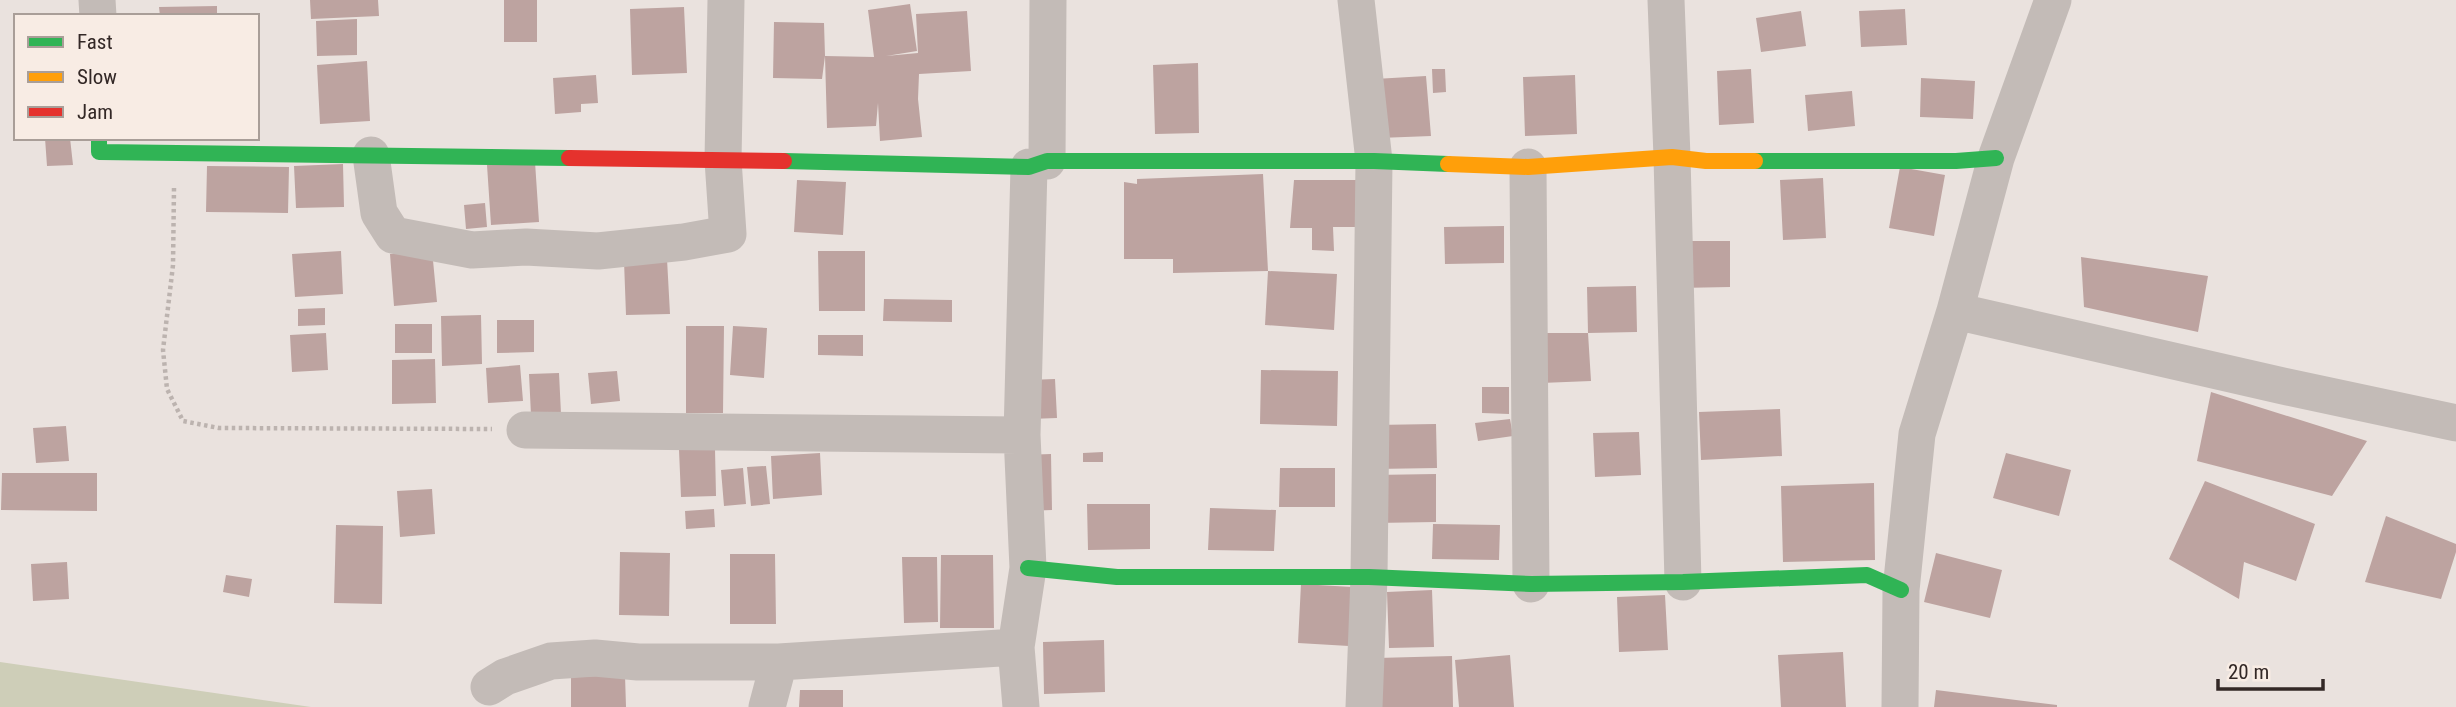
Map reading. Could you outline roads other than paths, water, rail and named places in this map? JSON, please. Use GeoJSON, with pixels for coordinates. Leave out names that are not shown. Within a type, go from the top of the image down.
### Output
{"type":"FeatureCollection","features":[{"type":"Feature","properties":{"kind":"street"},"geometry":{"type":"LineString","coordinates":[[371,155],[379,213],[393,235],[472,250],[526,247],[572,251],[639,248],[727,234],[723,160],[726,0]]}},
{"type":"Feature","properties":{"kind":"street"},"geometry":{"type":"LineString","coordinates":[[1021,707],[1016,647],[1028,568],[1022,435],[1048,0]]}},
{"type":"Feature","properties":{"kind":"street"},"geometry":{"type":"LineString","coordinates":[[1356,0],[1374,161],[1370,578],[1364,707]]}},
{"type":"Feature","properties":{"kind":"street"},"geometry":{"type":"LineString","coordinates":[[1666,0],[1683,582]]}},
{"type":"Feature","properties":{"kind":"street"},"geometry":{"type":"LineString","coordinates":[[1900,707],[1901,590],[1917,434],[1955,311],[1996,158],[2053,0]]}},
{"type":"Feature","properties":{"kind":"street"},"geometry":{"type":"LineString","coordinates":[[99,140],[99,152],[1038,164],[1374,161],[1528,167],[1672,157],[1706,161],[1956,161],[1996,158]]}},
{"type":"Feature","properties":{"kind":"street"},"geometry":{"type":"LineString","coordinates":[[1528,167],[1531,584]]}},
{"type":"Feature","properties":{"kind":"street"},"geometry":{"type":"LineString","coordinates":[[1955,311],[2456,423]]}},
{"type":"Feature","properties":{"kind":"street"},"geometry":{"type":"LineString","coordinates":[[525,430],[1022,435]]}},
{"type":"Feature","properties":{"kind":"street"},"geometry":{"type":"LineString","coordinates":[[1028,568],[1118,576],[1370,578],[1531,584],[1867,575],[1901,590]]}},
{"type":"Feature","properties":{"kind":"street"},"geometry":{"type":"LineString","coordinates":[[489,687],[505,677],[551,661],[595,658],[638,662],[779,662],[1016,647]]}},
{"type":"Feature","properties":{"kind":"street"},"geometry":{"type":"LineString","coordinates":[[766,707],[779,662]]}}]}
